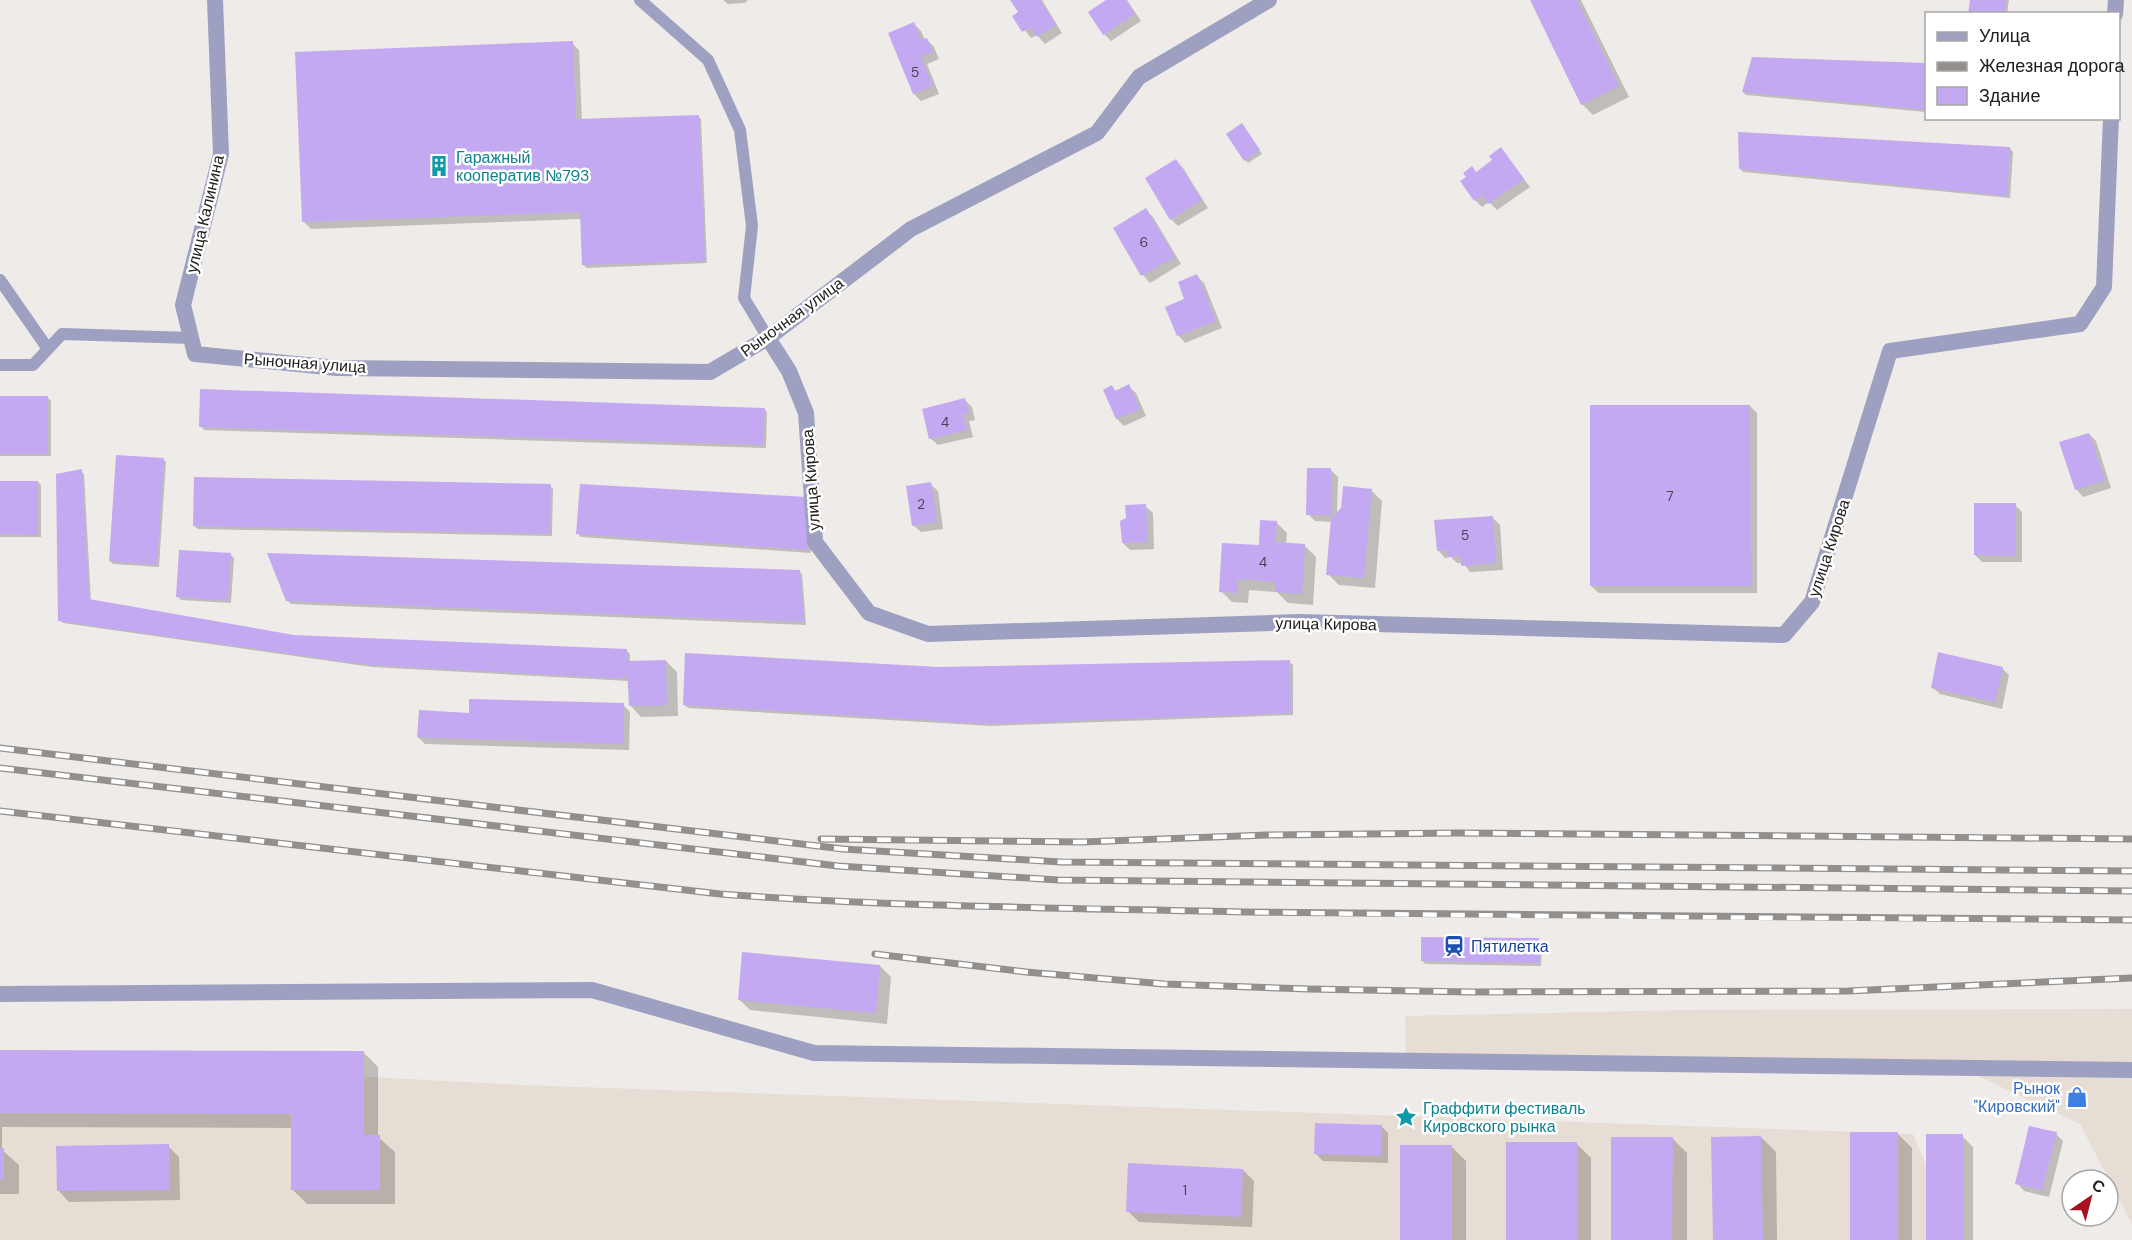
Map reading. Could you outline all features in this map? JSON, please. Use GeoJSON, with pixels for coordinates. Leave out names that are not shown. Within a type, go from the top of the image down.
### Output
{"type":"FeatureCollection","features":[{"type":"Feature","properties":{"kind":"street","name":"улица Калинина"},"geometry":{"type":"LineString","coordinates":[[193,346],[183,305],[220,154],[215,0]]}},
{"type":"Feature","properties":{"kind":"street","name":"Рыночная улица"},"geometry":{"type":"LineString","coordinates":[[193,346],[338,368],[710,372],[768,338],[911,228],[1097,133],[1138,77],[1269,0]]}},
{"type":"Feature","properties":{"kind":"street","name":"улица Кирова"},"geometry":{"type":"LineString","coordinates":[[768,338],[789,371],[806,413],[815,542],[869,613],[928,634],[1300,622],[1784,635],[1812,602],[1890,351],[2080,324],[2104,287],[2111,120]]}},
{"type":"Feature","properties":{"kind":"street"},"geometry":{"type":"LineString","coordinates":[[0,994],[592,990],[814,1053],[2132,1070]]}},
{"type":"Feature","properties":{"kind":"lane"},"geometry":{"type":"LineString","coordinates":[[640,0],[708,60],[740,130],[752,226],[744,298],[768,338]]}},
{"type":"Feature","properties":{"kind":"lane"},"geometry":{"type":"LineString","coordinates":[[0,280],[48,349]]}},
{"type":"Feature","properties":{"kind":"lane"},"geometry":{"type":"LineString","coordinates":[[0,365],[33,365],[62,334],[193,346]]}},
{"type":"Feature","properties":{"kind":"shaded area","name":"Рынок \"Кировский\""},"geometry":{"type":"Polygon","coordinates":[[[2132,1009],[2132,1224],[2120,1201],[2120,1168],[2103,1168],[2080,1124],[1965,1070],[1406,1060],[1405,1016],[1684,1010],[2132,1009]]]}},
{"type":"Feature","properties":{"kind":"shaded area"},"geometry":{"type":"Polygon","coordinates":[[[0,1057],[521,1085],[1913,1134],[1958,1240],[0,1240],[0,1057]]]}},
{"type":"Feature","properties":{"kind":"building"},"geometry":{"type":"Polygon","coordinates":[[[1010,0],[1040,0],[1056,25],[1037,37],[1031,27],[1022,32],[1012,16],[1018,12],[1010,0]]]}},
{"type":"Feature","properties":{"kind":"building"},"geometry":{"type":"Polygon","coordinates":[[[1106,0],[1126,0],[1135,14],[1103,35],[1088,12],[1106,0]]]}},
{"type":"Feature","properties":{"kind":"building"},"geometry":{"type":"Polygon","coordinates":[[[1530,0],[1577,0],[1619,86],[1581,105],[1530,0]]]}},
{"type":"Feature","properties":{"kind":"building"},"geometry":{"type":"Polygon","coordinates":[[[1970,0],[2006,0],[2004,12],[1968,12],[1970,0]]]}},
{"type":"Feature","properties":{"kind":"building"},"geometry":{"type":"Polygon","coordinates":[[[914,22],[921,40],[927,38],[933,52],[921,57],[933,86],[913,94],[888,33],[914,22]]]}},
{"type":"Feature","properties":{"kind":"building","name":"Гаражный кооператив №793"},"geometry":{"type":"Polygon","coordinates":[[[573,41],[576,119],[699,115],[705,261],[582,265],[580,212],[302,222],[295,52],[573,41]]]}},
{"type":"Feature","properties":{"kind":"building"},"geometry":{"type":"Polygon","coordinates":[[[1752,57],[1925,63],[1925,110],[1742,92],[1752,57]]]}},
{"type":"Feature","properties":{"kind":"building"},"geometry":{"type":"Polygon","coordinates":[[[1242,123],[1260,150],[1244,161],[1226,134],[1242,123]]]}},
{"type":"Feature","properties":{"kind":"building"},"geometry":{"type":"Polygon","coordinates":[[[1738,132],[2010,147],[2007,196],[1739,169],[1738,132]]]}},
{"type":"Feature","properties":{"kind":"building"},"geometry":{"type":"Polygon","coordinates":[[[1501,147],[1524,179],[1488,204],[1482,195],[1474,201],[1460,181],[1466,177],[1463,173],[1472,166],[1476,172],[1492,160],[1489,156],[1501,147]]]}},
{"type":"Feature","properties":{"kind":"building"},"geometry":{"type":"Polygon","coordinates":[[[1176,159],[1202,200],[1170,220],[1145,178],[1176,159]]]}},
{"type":"Feature","properties":{"kind":"building"},"geometry":{"type":"Polygon","coordinates":[[[1146,208],[1175,257],[1141,276],[1113,228],[1146,208]]]}},
{"type":"Feature","properties":{"kind":"building"},"geometry":{"type":"Polygon","coordinates":[[[1197,274],[1216,321],[1177,336],[1165,307],[1184,299],[1178,282],[1197,274]]]}},
{"type":"Feature","properties":{"kind":"building"},"geometry":{"type":"Polygon","coordinates":[[[1129,384],[1140,409],[1116,419],[1103,390],[1112,385],[1115,391],[1129,384]]]}},
{"type":"Feature","properties":{"kind":"building"},"geometry":{"type":"Polygon","coordinates":[[[200,389],[765,408],[763,445],[199,427],[200,389]]]}},
{"type":"Feature","properties":{"kind":"building"},"geometry":{"type":"Polygon","coordinates":[[[0,396],[48,396],[48,454],[0,454],[0,396]]]}},
{"type":"Feature","properties":{"kind":"building"},"geometry":{"type":"Polygon","coordinates":[[[965,398],[969,413],[963,414],[967,430],[929,439],[922,409],[965,398]]]}},
{"type":"Feature","properties":{"kind":"building"},"geometry":{"type":"Polygon","coordinates":[[[1590,405],[1750,405],[1751,586],[1590,586],[1590,405]]]}},
{"type":"Feature","properties":{"kind":"building"},"geometry":{"type":"Polygon","coordinates":[[[2089,433],[2105,480],[2075,490],[2059,442],[2089,433]]]}},
{"type":"Feature","properties":{"kind":"building"},"geometry":{"type":"Polygon","coordinates":[[[116,455],[164,458],[157,565],[109,561],[116,455]]]}},
{"type":"Feature","properties":{"kind":"building"},"geometry":{"type":"Polygon","coordinates":[[[1307,468],[1331,468],[1331,515],[1306,515],[1307,468]]]}},
{"type":"Feature","properties":{"kind":"building"},"geometry":{"type":"Polygon","coordinates":[[[82,469],[89,599],[294,635],[627,649],[627,661],[666,660],[667,705],[629,706],[627,668],[626,679],[368,665],[58,621],[56,474],[82,469]]]}},
{"type":"Feature","properties":{"kind":"building"},"geometry":{"type":"Polygon","coordinates":[[[194,477],[551,484],[550,534],[193,526],[194,477]]]}},
{"type":"Feature","properties":{"kind":"building"},"geometry":{"type":"Polygon","coordinates":[[[0,481],[38,481],[38,535],[0,534],[0,481]]]}},
{"type":"Feature","properties":{"kind":"building"},"geometry":{"type":"Polygon","coordinates":[[[931,482],[937,522],[912,526],[906,486],[931,482]]]}},
{"type":"Feature","properties":{"kind":"building"},"geometry":{"type":"Polygon","coordinates":[[[580,484],[808,497],[808,550],[576,534],[580,484]]]}},
{"type":"Feature","properties":{"kind":"building"},"geometry":{"type":"Polygon","coordinates":[[[1343,486],[1372,489],[1364,578],[1326,575],[1331,518],[1341,508],[1343,486]]]}},
{"type":"Feature","properties":{"kind":"building"},"geometry":{"type":"Polygon","coordinates":[[[1974,503],[2016,503],[2015,556],[1974,555],[1974,503]]]}},
{"type":"Feature","properties":{"kind":"building"},"geometry":{"type":"Polygon","coordinates":[[[1146,504],[1148,542],[1122,543],[1120,521],[1126,518],[1125,505],[1146,504]]]}},
{"type":"Feature","properties":{"kind":"building"},"geometry":{"type":"Polygon","coordinates":[[[1493,516],[1496,563],[1461,566],[1461,556],[1448,557],[1448,550],[1437,551],[1434,520],[1493,516]]]}},
{"type":"Feature","properties":{"kind":"building"},"geometry":{"type":"Polygon","coordinates":[[[1260,520],[1277,521],[1275,542],[1305,544],[1302,594],[1275,592],[1276,582],[1238,579],[1237,593],[1219,592],[1222,543],[1259,545],[1260,520]]]}},
{"type":"Feature","properties":{"kind":"building"},"geometry":{"type":"Polygon","coordinates":[[[179,550],[231,553],[228,601],[176,597],[179,550]]]}},
{"type":"Feature","properties":{"kind":"building"},"geometry":{"type":"Polygon","coordinates":[[[267,553],[800,570],[804,622],[286,601],[267,553]]]}},
{"type":"Feature","properties":{"kind":"building"},"geometry":{"type":"Polygon","coordinates":[[[1938,652],[2003,667],[1995,702],[1931,688],[1938,652]]]}},
{"type":"Feature","properties":{"kind":"building"},"geometry":{"type":"Polygon","coordinates":[[[685,653],[939,667],[1290,660],[1291,713],[987,724],[683,705],[685,653]]]}},
{"type":"Feature","properties":{"kind":"building"},"geometry":{"type":"Polygon","coordinates":[[[469,699],[624,703],[623,744],[417,737],[419,710],[469,713],[469,699]]]}},
{"type":"Feature","properties":{"kind":"building"},"geometry":{"type":"Polygon","coordinates":[[[1421,937],[1539,938],[1539,963],[1421,961],[1421,937]]]}},
{"type":"Feature","properties":{"kind":"building"},"geometry":{"type":"Polygon","coordinates":[[[742,952],[880,965],[876,1013],[738,1000],[742,952]]]}},
{"type":"Feature","properties":{"kind":"building"},"geometry":{"type":"Polygon","coordinates":[[[0,1050],[364,1051],[364,1135],[380,1135],[380,1190],[291,1190],[291,1114],[0,1113],[0,1050]]]}},
{"type":"Feature","properties":{"kind":"building"},"geometry":{"type":"Polygon","coordinates":[[[1315,1123],[1382,1125],[1381,1156],[1314,1154],[1315,1123]]]}},
{"type":"Feature","properties":{"kind":"building"},"geometry":{"type":"Polygon","coordinates":[[[2029,1126],[2057,1132],[2042,1190],[2015,1184],[2029,1126]]]}},
{"type":"Feature","properties":{"kind":"building"},"geometry":{"type":"Polygon","coordinates":[[[1850,1132],[1898,1132],[1898,1240],[1850,1240],[1850,1132]]]}},
{"type":"Feature","properties":{"kind":"building"},"geometry":{"type":"Polygon","coordinates":[[[1926,1134],[1963,1134],[1963,1240],[1926,1240],[1926,1134]]]}},
{"type":"Feature","properties":{"kind":"building"},"geometry":{"type":"Polygon","coordinates":[[[1761,1136],[1763,1240],[1713,1240],[1711,1137],[1761,1136]]]}},
{"type":"Feature","properties":{"kind":"building"},"geometry":{"type":"Polygon","coordinates":[[[1611,1137],[1673,1137],[1672,1240],[1611,1240],[1611,1137]]]}},
{"type":"Feature","properties":{"kind":"building"},"geometry":{"type":"Polygon","coordinates":[[[1506,1142],[1577,1142],[1577,1240],[1506,1240],[1506,1142]]]}},
{"type":"Feature","properties":{"kind":"building"},"geometry":{"type":"Polygon","coordinates":[[[169,1144],[169,1190],[57,1191],[56,1146],[169,1144]]]}},
{"type":"Feature","properties":{"kind":"building"},"geometry":{"type":"Polygon","coordinates":[[[1400,1145],[1452,1145],[1452,1240],[1400,1240],[1400,1145]]]}},
{"type":"Feature","properties":{"kind":"building"},"geometry":{"type":"Polygon","coordinates":[[[0,1148],[4,1148],[4,1180],[0,1180],[0,1148]]]}},
{"type":"Feature","properties":{"kind":"building"},"geometry":{"type":"Polygon","coordinates":[[[1128,1163],[1243,1169],[1241,1217],[1126,1212],[1128,1163]]]}},
{"type":"Feature","properties":{"kind":"railway"},"geometry":{"type":"LineString","coordinates":[[0,748],[843,849],[1061,862],[2132,871]]}},
{"type":"Feature","properties":{"kind":"railway"},"geometry":{"type":"LineString","coordinates":[[0,768],[838,866],[1058,880],[2132,891]]}},
{"type":"Feature","properties":{"kind":"railway"},"geometry":{"type":"LineString","coordinates":[[0,811],[720,894],[851,902],[1356,914],[2132,920]]}},
{"type":"Feature","properties":{"kind":"railway"},"geometry":{"type":"LineString","coordinates":[[821,839],[1082,842],[1267,835],[1458,833],[2132,839]]}},
{"type":"Feature","properties":{"kind":"railway"},"geometry":{"type":"LineString","coordinates":[[875,954],[1026,972],[1164,984],[1309,989],[1470,992],[1848,991],[2132,978]]}},
{"type":"Feature","properties":{"kind":"place","name":"Гаражный кооператив №793"},"geometry":{"type":"Point","coordinates":[439,166]}},
{"type":"Feature","properties":{"kind":"place","name":"Пятилетка"},"geometry":{"type":"Point","coordinates":[1454,946]}},
{"type":"Feature","properties":{"kind":"place","name":"Рынок \"Кировский\""},"geometry":{"type":"Point","coordinates":[2077,1097]}},
{"type":"Feature","properties":{"kind":"place","name":"Граффити фестиваль Кировского рынка"},"geometry":{"type":"Point","coordinates":[1406,1117]}}]}
